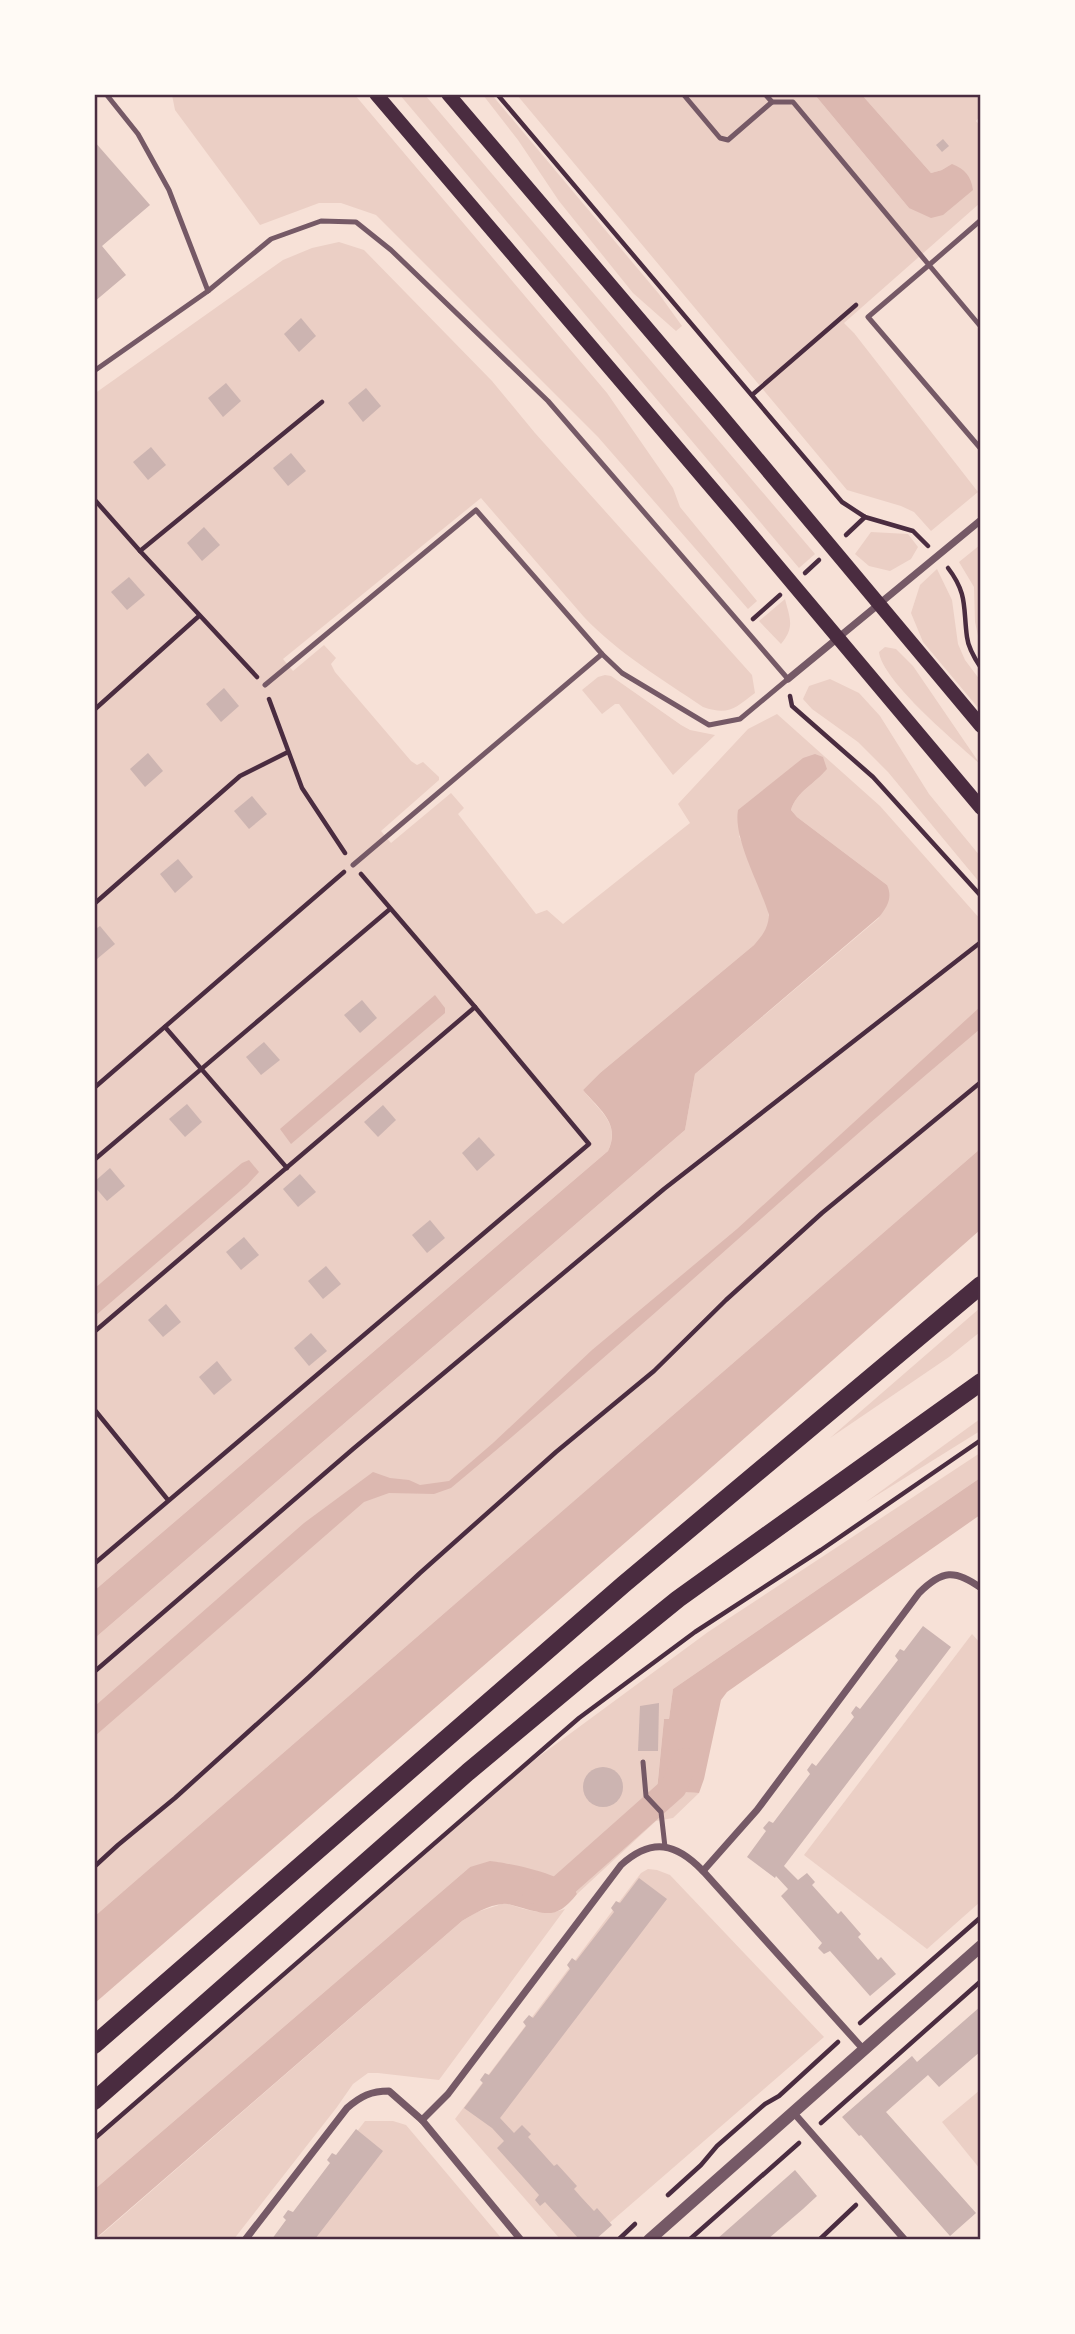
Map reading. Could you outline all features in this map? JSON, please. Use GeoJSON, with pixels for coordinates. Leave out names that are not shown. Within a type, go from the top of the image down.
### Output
{"type":"FeatureCollection","features":[{"type":"Feature","properties":{"kind":"main road"},"geometry":{"type":"LineString","coordinates":[[376,94],[981,808]]}},
{"type":"Feature","properties":{"kind":"main road"},"geometry":{"type":"LineString","coordinates":[[448,94],[981,726]]}},
{"type":"Feature","properties":{"kind":"main road"},"geometry":{"type":"LineString","coordinates":[[94,2045],[624,1584],[981,1285]]}},
{"type":"Feature","properties":{"kind":"main road"},"geometry":{"type":"LineString","coordinates":[[94,2101],[458,1782],[678,1599],[981,1382]]}},
{"type":"Feature","properties":{"kind":"street"},"geometry":{"type":"LineString","coordinates":[[788,679],[981,520]]}},
{"type":"Feature","properties":{"kind":"street"},"geometry":{"type":"LineString","coordinates":[[704,1871],[757,1810],[919,1593],[942,1575],[955,1574],[981,1588]]}},
{"type":"Feature","properties":{"kind":"street"},"geometry":{"type":"LineString","coordinates":[[422,2120],[448,2094],[621,1865],[633,1854],[650,1846],[665,1847],[682,1853],[704,1871],[864,2050]]}},
{"type":"Feature","properties":{"kind":"street"},"geometry":{"type":"LineString","coordinates":[[649,2239],[981,1946]]}},
{"type":"Feature","properties":{"kind":"street"},"geometry":{"type":"LineString","coordinates":[[245,2239],[347,2108],[372,2091],[389,2091],[422,2120],[521,2239]]}},
{"type":"Feature","properties":{"kind":"street"},"geometry":{"type":"LineString","coordinates":[[793,2112],[905,2239]]}},
{"type":"Feature","properties":{"kind":"lane"},"geometry":{"type":"LineString","coordinates":[[106,94],[138,134],[169,190],[208,291]]}},
{"type":"Feature","properties":{"kind":"lane"},"geometry":{"type":"LineString","coordinates":[[683,94],[720,138],[728,139],[772,102],[793,102],[981,327]]}},
{"type":"Feature","properties":{"kind":"lane"},"geometry":{"type":"LineString","coordinates":[[765,94],[772,102]]}},
{"type":"Feature","properties":{"kind":"lane"},"geometry":{"type":"LineString","coordinates":[[94,371],[208,291],[271,239],[321,220],[356,222],[391,250],[548,401],[788,679],[740,719],[709,725],[622,673],[602,654],[476,510],[265,685]]}},
{"type":"Feature","properties":{"kind":"lane"},"geometry":{"type":"LineString","coordinates":[[981,220],[868,317],[981,449]]}},
{"type":"Feature","properties":{"kind":"lane"},"geometry":{"type":"LineString","coordinates":[[353,865],[602,654]]}},
{"type":"Feature","properties":{"kind":"lane"},"geometry":{"type":"LineString","coordinates":[[643,1762],[646,1796],[660,1812],[665,1847]]}},
{"type":"Feature","properties":{"kind":"path"},"geometry":{"type":"LineString","coordinates":[[497,94],[842,502],[865,517],[913,531],[938,555],[956,578],[966,606],[967,639],[981,668]]}},
{"type":"Feature","properties":{"kind":"path"},"geometry":{"type":"LineString","coordinates":[[752,395],[865,297]]}},
{"type":"Feature","properties":{"kind":"path"},"geometry":{"type":"LineString","coordinates":[[140,551],[322,402]]}},
{"type":"Feature","properties":{"kind":"path"},"geometry":{"type":"LineString","coordinates":[[94,499],[265,685],[302,788],[353,865],[589,1144],[94,1564]]}},
{"type":"Feature","properties":{"kind":"path"},"geometry":{"type":"LineString","coordinates":[[94,710],[199,616]]}},
{"type":"Feature","properties":{"kind":"path"},"geometry":{"type":"LineString","coordinates":[[788,679],[792,706],[873,777],[981,896]]}},
{"type":"Feature","properties":{"kind":"path"},"geometry":{"type":"LineString","coordinates":[[94,904],[240,776],[288,752]]}},
{"type":"Feature","properties":{"kind":"path"},"geometry":{"type":"LineString","coordinates":[[94,1088],[353,865]]}},
{"type":"Feature","properties":{"kind":"path"},"geometry":{"type":"LineString","coordinates":[[94,1160],[390,909]]}},
{"type":"Feature","properties":{"kind":"path"},"geometry":{"type":"LineString","coordinates":[[94,1672],[363,1440],[653,1198],[981,942]]}},
{"type":"Feature","properties":{"kind":"path"},"geometry":{"type":"LineString","coordinates":[[94,1332],[475,1007]]}},
{"type":"Feature","properties":{"kind":"path"},"geometry":{"type":"LineString","coordinates":[[165,1027],[287,1168]]}},
{"type":"Feature","properties":{"kind":"path"},"geometry":{"type":"LineString","coordinates":[[94,1867],[237,1742],[556,1452],[654,1371],[726,1300],[822,1213],[981,1082]]}},
{"type":"Feature","properties":{"kind":"path"},"geometry":{"type":"LineString","coordinates":[[94,1409],[168,1500]]}},
{"type":"Feature","properties":{"kind":"path"},"geometry":{"type":"LineString","coordinates":[[94,2139],[579,1718],[695,1632],[821,1550],[981,1440]]}},
{"type":"Feature","properties":{"kind":"path"},"geometry":{"type":"LineString","coordinates":[[659,2202],[701,2165],[717,2146],[765,2104],[779,2096],[981,1917]]}},
{"type":"Feature","properties":{"kind":"path"},"geometry":{"type":"LineString","coordinates":[[689,2239],[981,1981]]}},
{"type":"Feature","properties":{"kind":"path"},"geometry":{"type":"LineString","coordinates":[[819,2239],[867,2195]]}},
{"type":"Feature","properties":{"kind":"path"},"geometry":{"type":"LineString","coordinates":[[618,2239],[639,2221]]}},
{"type":"Feature","properties":{"kind":"shaded area"},"geometry":{"type":"Polygon","coordinates":[[[172,95],[355,95],[607,393],[673,488],[680,507],[757,601],[748,609],[598,437],[376,215],[341,203],[319,203],[260,225],[175,110],[172,95]]]}},
{"type":"Feature","properties":{"kind":"shaded area"},"geometry":{"type":"Polygon","coordinates":[[[400,95],[425,95],[815,554],[799,568],[400,95]]]}},
{"type":"Feature","properties":{"kind":"shaded area"},"geometry":{"type":"Polygon","coordinates":[[[483,95],[492,95],[659,294],[682,326],[676,331],[633,293],[559,201],[518,140],[483,95]]]}},
{"type":"Feature","properties":{"kind":"shaded area"},"geometry":{"type":"Polygon","coordinates":[[[517,95],[815,95],[909,208],[942,170],[931,173],[862,95],[980,95],[980,116],[976,121],[980,126],[980,203],[844,323],[978,492],[931,531],[914,512],[847,490],[517,95]]]}},
{"type":"Feature","properties":{"kind":"shaded area"},"geometry":{"type":"Polygon","coordinates":[[[815,95],[862,95],[931,173],[952,164],[967,174],[973,190],[943,215],[931,218],[909,208],[815,95]]]}},
{"type":"Feature","properties":{"kind":"shaded area"},"geometry":{"type":"Polygon","coordinates":[[[339,242],[364,250],[492,381],[535,433],[752,675],[755,693],[731,709],[712,710],[703,707],[641,665],[584,617],[481,498],[283,659],[293,671],[324,645],[336,658],[331,664],[335,672],[411,761],[417,765],[423,762],[439,777],[439,780],[381,831],[391,843],[451,793],[464,808],[458,814],[536,914],[547,910],[563,924],[690,823],[678,804],[748,729],[777,714],[880,806],[981,920],[980,1149],[95,1916],[95,1638],[685,1130],[695,1074],[879,918],[887,885],[791,810],[802,793],[827,769],[739,836],[768,908],[767,930],[754,945],[583,1090],[610,1125],[612,1133],[608,1151],[95,1590],[94,394],[283,260],[312,248],[339,242]]]}},
{"type":"Feature","properties":{"kind":"shaded area"},"geometry":{"type":"Polygon","coordinates":[[[871,532],[908,534],[918,547],[911,559],[890,571],[869,566],[855,554],[871,532]]]}},
{"type":"Feature","properties":{"kind":"shaded area"},"geometry":{"type":"Polygon","coordinates":[[[980,545],[980,645],[975,622],[974,587],[959,562],[980,545]]]}},
{"type":"Feature","properties":{"kind":"shaded area"},"geometry":{"type":"Polygon","coordinates":[[[937,569],[952,600],[958,644],[965,660],[980,680],[980,710],[923,642],[911,613],[920,585],[937,569]]]}},
{"type":"Feature","properties":{"kind":"shaded area"},"geometry":{"type":"Polygon","coordinates":[[[785,599],[790,628],[781,644],[759,621],[785,599]]]}},
{"type":"Feature","properties":{"kind":"shaded area"},"geometry":{"type":"Polygon","coordinates":[[[885,647],[896,649],[913,666],[980,764],[922,711],[893,679],[879,652],[885,647]]]}},
{"type":"Feature","properties":{"kind":"shaded area"},"geometry":{"type":"Polygon","coordinates":[[[611,676],[690,730],[715,735],[673,775],[619,704],[602,714],[582,690],[598,677],[611,676]]]}},
{"type":"Feature","properties":{"kind":"shaded area"},"geometry":{"type":"Polygon","coordinates":[[[830,679],[859,693],[880,716],[929,794],[980,856],[980,883],[888,772],[858,742],[812,709],[803,699],[809,686],[830,679]]]}},
{"type":"Feature","properties":{"kind":"shaded area"},"geometry":{"type":"Polygon","coordinates":[[[815,754],[823,757],[827,769],[802,793],[791,810],[887,885],[888,902],[879,917],[695,1074],[685,1130],[95,1638],[95,1590],[608,1151],[612,1133],[610,1125],[602,1111],[583,1090],[754,945],[762,935],[769,915],[743,848],[739,834],[738,810],[803,758],[815,754]]]}},
{"type":"Feature","properties":{"kind":"shaded area"},"geometry":{"type":"Polygon","coordinates":[[[435,995],[445,1008],[445,1013],[291,1144],[280,1129],[435,995]]]}},
{"type":"Feature","properties":{"kind":"shaded area"},"geometry":{"type":"Polygon","coordinates":[[[980,1007],[980,1029],[451,1488],[434,1494],[389,1493],[364,1502],[95,1736],[95,1706],[304,1523],[373,1472],[420,1485],[449,1481],[592,1350],[737,1229],[980,1007]]]}},
{"type":"Feature","properties":{"kind":"shaded area"},"geometry":{"type":"Polygon","coordinates":[[[980,1149],[980,1230],[695,1482],[95,2003],[95,1916],[980,1149]]]}},
{"type":"Feature","properties":{"kind":"shaded area"},"geometry":{"type":"Polygon","coordinates":[[[249,1160],[259,1172],[247,1185],[95,1316],[95,1288],[242,1163],[249,1160]]]}},
{"type":"Feature","properties":{"kind":"shaded area"},"geometry":{"type":"Polygon","coordinates":[[[980,1308],[980,1332],[949,1357],[830,1438],[980,1308]]]}},
{"type":"Feature","properties":{"kind":"shaded area"},"geometry":{"type":"Polygon","coordinates":[[[980,1419],[980,1431],[866,1502],[980,1419]]]}},
{"type":"Feature","properties":{"kind":"shaded area"},"geometry":{"type":"Polygon","coordinates":[[[980,1453],[980,1478],[673,1689],[669,1719],[664,1719],[657,1789],[699,1793],[673,1818],[656,1821],[577,1894],[572,1885],[557,1877],[470,1867],[95,2189],[94,2138],[475,1808],[537,1758],[708,1632],[980,1453]]]}},
{"type":"Feature","properties":{"kind":"shaded area"},"geometry":{"type":"Polygon","coordinates":[[[980,1478],[980,1515],[727,1692],[721,1700],[699,1793],[657,1790],[664,1719],[669,1719],[673,1689],[980,1478]]]}},
{"type":"Feature","properties":{"kind":"shaded area"},"geometry":{"type":"Polygon","coordinates":[[[972,1634],[981,1644],[980,1902],[927,1949],[804,1855],[972,1634]]]}},
{"type":"Feature","properties":{"kind":"shaded area"},"geometry":{"type":"Polygon","coordinates":[[[490,1861],[524,1867],[552,1876],[573,1887],[577,1894],[564,1908],[551,1913],[505,1904],[487,1908],[462,1921],[95,2239],[95,2189],[470,1867],[490,1861]]]}},
{"type":"Feature","properties":{"kind":"shaded area"},"geometry":{"type":"Polygon","coordinates":[[[648,1869],[670,1875],[824,2037],[591,2239],[560,2239],[455,2119],[641,1873],[648,1869]]]}},
{"type":"Feature","properties":{"kind":"shaded area"},"geometry":{"type":"Polygon","coordinates":[[[505,1903],[542,1912],[565,1909],[439,2080],[368,2073],[353,2084],[234,2239],[95,2240],[462,1921],[477,1912],[505,1903]]]}},
{"type":"Feature","properties":{"kind":"shaded area"},"geometry":{"type":"Polygon","coordinates":[[[980,2090],[980,2169],[942,2122],[980,2090]]]}},
{"type":"Feature","properties":{"kind":"shaded area"},"geometry":{"type":"Polygon","coordinates":[[[365,2121],[393,2121],[406,2125],[502,2239],[275,2240],[365,2121]]]}},
{"type":"Feature","properties":{"kind":"building"},"geometry":{"type":"Polygon","coordinates":[[[943,139],[949,146],[942,152],[936,145],[943,139]]]}},
{"type":"Feature","properties":{"kind":"building"},"geometry":{"type":"Polygon","coordinates":[[[94,141],[150,205],[102,246],[126,275],[94,302],[94,141]]]}},
{"type":"Feature","properties":{"kind":"building"},"geometry":{"type":"Polygon","coordinates":[[[301,318],[316,336],[299,352],[284,334],[301,318]]]}},
{"type":"Feature","properties":{"kind":"building"},"geometry":{"type":"Polygon","coordinates":[[[226,383],[241,401],[223,417],[208,398],[226,383]]]}},
{"type":"Feature","properties":{"kind":"building"},"geometry":{"type":"Polygon","coordinates":[[[366,388],[381,406],[363,422],[348,403],[366,388]]]}},
{"type":"Feature","properties":{"kind":"building"},"geometry":{"type":"Polygon","coordinates":[[[151,447],[166,465],[148,480],[133,462],[151,447]]]}},
{"type":"Feature","properties":{"kind":"building"},"geometry":{"type":"Polygon","coordinates":[[[291,453],[306,471],[288,486],[273,468],[291,453]]]}},
{"type":"Feature","properties":{"kind":"building"},"geometry":{"type":"Polygon","coordinates":[[[204,527],[220,545],[202,561],[187,543],[204,527]]]}},
{"type":"Feature","properties":{"kind":"building"},"geometry":{"type":"Polygon","coordinates":[[[129,577],[145,595],[127,610],[111,592],[129,577]]]}},
{"type":"Feature","properties":{"kind":"building"},"geometry":{"type":"Polygon","coordinates":[[[224,688],[239,706],[221,722],[206,704],[224,688]]]}},
{"type":"Feature","properties":{"kind":"building"},"geometry":{"type":"Polygon","coordinates":[[[148,753],[163,771],[145,787],[130,769],[148,753]]]}},
{"type":"Feature","properties":{"kind":"building"},"geometry":{"type":"Polygon","coordinates":[[[252,796],[267,814],[249,829],[234,811],[252,796]]]}},
{"type":"Feature","properties":{"kind":"building"},"geometry":{"type":"Polygon","coordinates":[[[178,859],[193,877],[175,893],[160,874],[178,859]]]}},
{"type":"Feature","properties":{"kind":"building"},"geometry":{"type":"Polygon","coordinates":[[[100,926],[115,944],[97,959],[94,956],[94,930],[100,926]]]}},
{"type":"Feature","properties":{"kind":"building"},"geometry":{"type":"Polygon","coordinates":[[[362,1000],[377,1018],[360,1033],[344,1015],[362,1000]]]}},
{"type":"Feature","properties":{"kind":"building"},"geometry":{"type":"Polygon","coordinates":[[[264,1042],[280,1060],[261,1075],[246,1057],[264,1042]]]}},
{"type":"Feature","properties":{"kind":"building"},"geometry":{"type":"Polygon","coordinates":[[[187,1104],[202,1122],[185,1137],[169,1119],[187,1104]]]}},
{"type":"Feature","properties":{"kind":"building"},"geometry":{"type":"Polygon","coordinates":[[[383,1105],[396,1120],[378,1137],[364,1122],[383,1105]]]}},
{"type":"Feature","properties":{"kind":"building"},"geometry":{"type":"Polygon","coordinates":[[[479,1137],[495,1155],[477,1171],[462,1153],[479,1137]]]}},
{"type":"Feature","properties":{"kind":"building"},"geometry":{"type":"Polygon","coordinates":[[[110,1168],[125,1186],[107,1201],[94,1186],[94,1182],[110,1168]]]}},
{"type":"Feature","properties":{"kind":"building"},"geometry":{"type":"Polygon","coordinates":[[[300,1174],[316,1192],[298,1207],[283,1189],[300,1174]]]}},
{"type":"Feature","properties":{"kind":"building"},"geometry":{"type":"Polygon","coordinates":[[[430,1220],[445,1238],[427,1253],[412,1235],[430,1220]]]}},
{"type":"Feature","properties":{"kind":"building"},"geometry":{"type":"Polygon","coordinates":[[[244,1237],[259,1255],[241,1270],[226,1252],[244,1237]]]}},
{"type":"Feature","properties":{"kind":"building"},"geometry":{"type":"Polygon","coordinates":[[[326,1266],[341,1284],[323,1299],[308,1281],[326,1266]]]}},
{"type":"Feature","properties":{"kind":"building"},"geometry":{"type":"Polygon","coordinates":[[[166,1304],[181,1322],[163,1337],[148,1320],[166,1304]]]}},
{"type":"Feature","properties":{"kind":"building"},"geometry":{"type":"Polygon","coordinates":[[[311,1333],[327,1351],[309,1366],[294,1348],[311,1333]]]}},
{"type":"Feature","properties":{"kind":"building"},"geometry":{"type":"Polygon","coordinates":[[[217,1361],[232,1380],[214,1395],[199,1377],[217,1361]]]}},
{"type":"Feature","properties":{"kind":"building"},"geometry":{"type":"Polygon","coordinates":[[[923,1626],[951,1647],[784,1866],[798,1880],[807,1873],[815,1882],[812,1885],[838,1914],[841,1911],[861,1934],[858,1937],[878,1960],[881,1957],[896,1974],[870,1996],[830,1951],[824,1954],[818,1948],[822,1943],[781,1896],[788,1889],[776,1876],[775,1878],[747,1857],[766,1831],[763,1828],[769,1821],[773,1823],[810,1774],[807,1770],[812,1763],[816,1766],[854,1717],[851,1713],[856,1706],[860,1709],[898,1660],[895,1656],[900,1649],[904,1651],[923,1626]]]}},
{"type":"Feature","properties":{"kind":"building"},"geometry":{"type":"Polygon","coordinates":[[[659,1703],[658,1751],[638,1751],[640,1706],[659,1703]]]}},
{"type":"Feature","properties":{"kind":"building"},"geometry":{"type":"Polygon","coordinates":[[[603,1767],[617,1773],[623,1787],[617,1801],[603,1807],[589,1801],[583,1787],[589,1773],[603,1767]]]}},
{"type":"Feature","properties":{"kind":"building"},"geometry":{"type":"Polygon","coordinates":[[[639,1878],[667,1899],[500,2118],[514,2133],[522,2125],[531,2134],[528,2137],[554,2166],[557,2164],[577,2186],[574,2189],[581,2197],[594,2211],[597,2208],[612,2225],[596,2239],[579,2239],[545,2202],[540,2206],[535,2200],[539,2195],[497,2148],[504,2141],[492,2128],[464,2108],[483,2083],[480,2080],[485,2073],[489,2075],[526,2026],[523,2022],[529,2015],[533,2018],[570,1969],[567,1965],[572,1958],[576,1961],[614,1912],[611,1908],[616,1901],[620,1903],[639,1878]]]}},
{"type":"Feature","properties":{"kind":"building"},"geometry":{"type":"Polygon","coordinates":[[[981,2006],[981,2051],[939,2087],[928,2075],[886,2112],[976,2213],[950,2236],[842,2117],[912,2056],[917,2062],[981,2006]]]}},
{"type":"Feature","properties":{"kind":"building"},"geometry":{"type":"Polygon","coordinates":[[[356,2129],[383,2151],[315,2239],[272,2239],[286,2220],[283,2217],[288,2210],[293,2212],[330,2163],[327,2160],[332,2153],[336,2155],[356,2129]]]}},
{"type":"Feature","properties":{"kind":"building"},"geometry":{"type":"Polygon","coordinates":[[[795,2170],[817,2196],[803,2209],[768,2239],[717,2239],[795,2170]]]}},
{"type":"Feature","properties":{"kind":"waterway"},"geometry":{"type":"LineString","coordinates":[[535,1891],[557,1891],[674,1787],[685,1761]]}}]}
